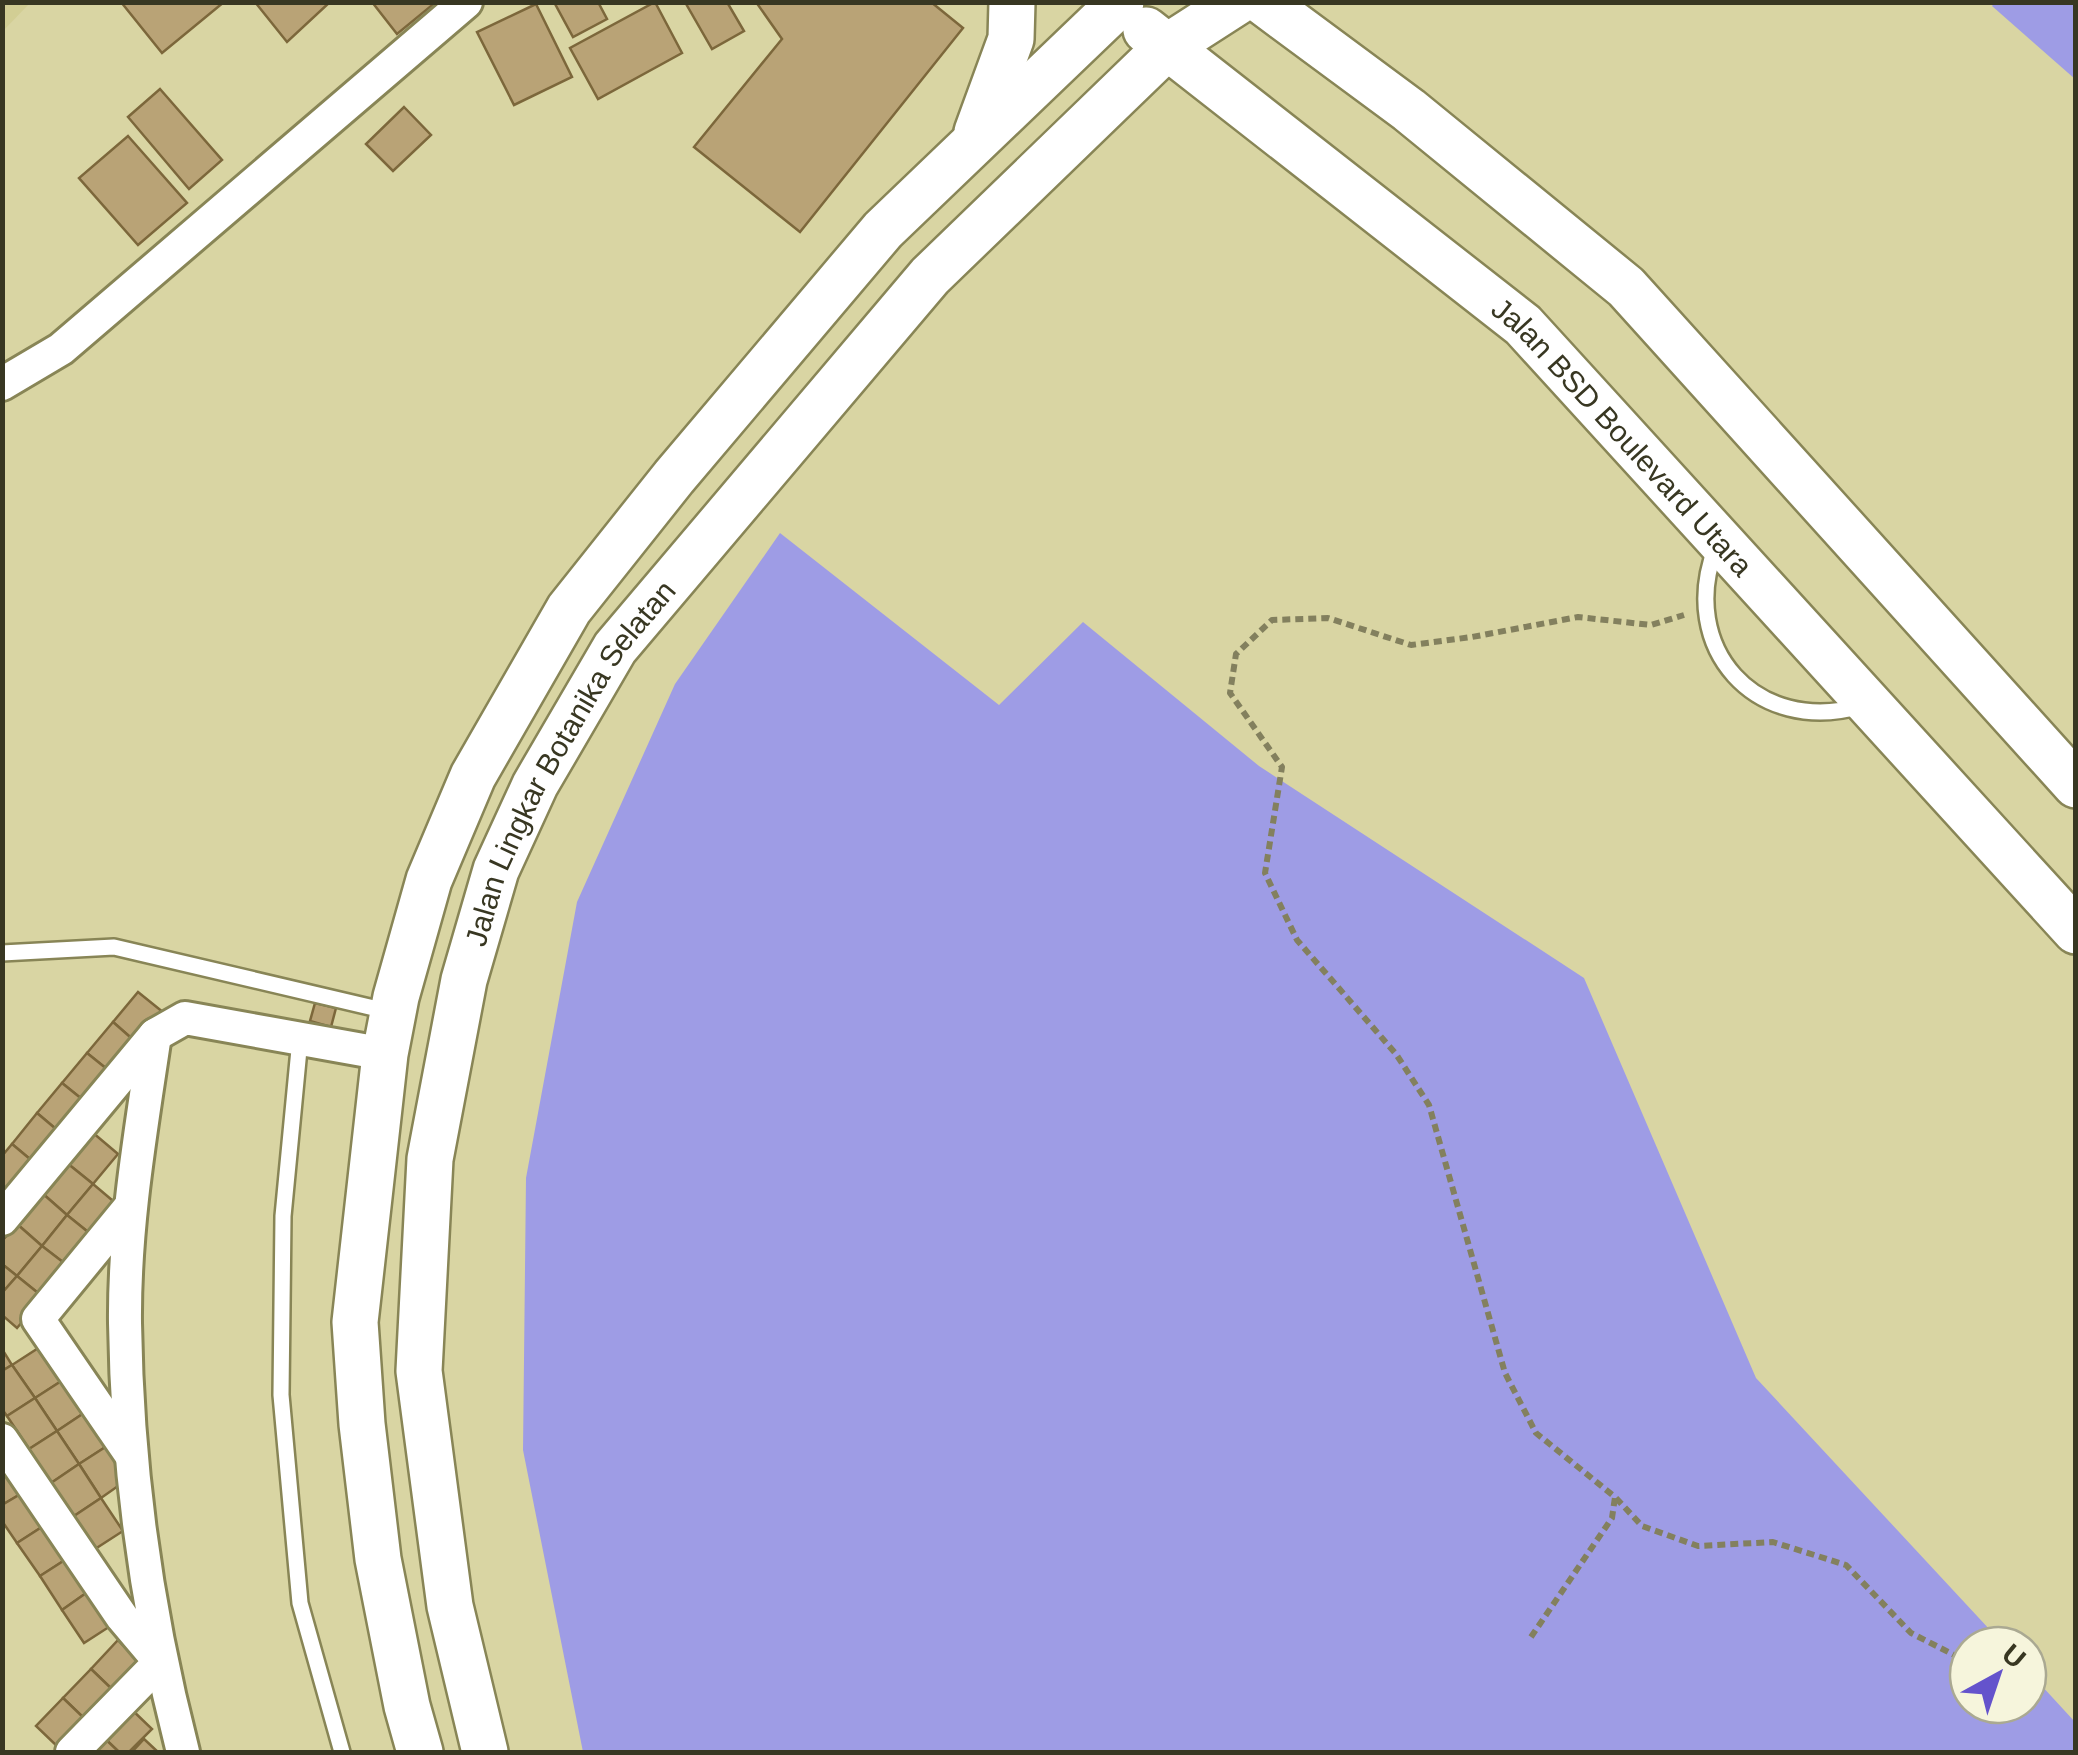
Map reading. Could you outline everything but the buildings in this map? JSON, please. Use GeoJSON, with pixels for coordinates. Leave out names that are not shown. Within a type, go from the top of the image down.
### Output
{"type":"FeatureCollection","features":[{"type":"Feature","properties":{"kind":"street"},"geometry":{"type":"LineString","coordinates":[[2,384],[61,349],[466,2]]}},
{"type":"Feature","properties":{"kind":"street"},"geometry":{"type":"LineString","coordinates":[[973,143],[1011,39],[1012,2]]}},
{"type":"Feature","properties":{"kind":"street","name":"Jalan Lingkar Botanika Selatan"},"geometry":{"type":"LineString","coordinates":[[485,1752],[450,1606],[420,1371],[430,1159],[464,980],[496,870],[535,786],[616,648],[930,276],[1167,46],[1237,2]]}},
{"type":"Feature","properties":{"kind":"street"},"geometry":{"type":"LineString","coordinates":[[1264,2],[1409,110],[1626,286],[2076,785]]}},
{"type":"Feature","properties":{"kind":"street"},"geometry":{"type":"LineString","coordinates":[[420,1752],[378,1558],[355,1322],[390,1033],[429,880],[474,776],[570,608],[674,477],[882,230],[1115,4]]}},
{"type":"Feature","properties":{"kind":"street","name":"Jalan BSD Boulevard Utara"},"geometry":{"type":"LineString","coordinates":[[1115,4],[1523,325],[2076,931]]}},
{"type":"Feature","properties":{"kind":"street"},"geometry":{"type":"LineString","coordinates":[[2,1219],[155,1035],[184,1018],[300,1038],[390,1033]]}},
{"type":"Feature","properties":{"kind":"street"},"geometry":{"type":"LineString","coordinates":[[155,1035],[130,1206],[125,1321],[132,1456],[160,1662],[183,1752]]}},
{"type":"Feature","properties":{"kind":"street"},"geometry":{"type":"LineString","coordinates":[[130,1206],[38,1319],[132,1456]]}},
{"type":"Feature","properties":{"kind":"street"},"geometry":{"type":"LineString","coordinates":[[2,1440],[122,1617],[160,1662]]}},
{"type":"Feature","properties":{"kind":"street"},"geometry":{"type":"LineString","coordinates":[[72,1752],[160,1662]]}},
{"type":"Feature","properties":{"kind":"lane"},"geometry":{"type":"LineString","coordinates":[[1719,538],[1706,572],[1704,609],[1713,645],[1733,676],[1762,699],[1797,712],[1834,714],[1869,704]]}},
{"type":"Feature","properties":{"kind":"lane"},"geometry":{"type":"LineString","coordinates":[[2,953],[114,947],[390,1033]]}},
{"type":"Feature","properties":{"kind":"lane"},"geometry":{"type":"LineString","coordinates":[[300,1038],[282,1216],[281,1395],[300,1603],[342,1752]]}},
{"type":"Feature","properties":{"kind":"path"},"geometry":{"type":"LineString","coordinates":[[1704,609],[1651,625],[1578,616],[1472,638],[1410,646],[1328,618],[1272,620],[1236,654],[1230,694],[1282,767],[1265,873],[1296,940],[1396,1054],[1428,1106],[1505,1372],[1536,1433],[1615,1497],[1642,1526],[1698,1546],[1773,1542],[1846,1566],[1911,1633],[1948,1652]]}},
{"type":"Feature","properties":{"kind":"path"},"geometry":{"type":"LineString","coordinates":[[1531,1637],[1612,1518],[1615,1497]]}},
{"type":"Feature","properties":{"kind":"shaded area"},"geometry":{"type":"Polygon","coordinates":[[[1995,2],[2075,3],[2075,79],[1992,6],[1995,2]]]}},
{"type":"Feature","properties":{"kind":"shaded area"},"geometry":{"type":"Polygon","coordinates":[[[2,3],[30,3],[3,31],[2,3]]]}},
{"type":"Feature","properties":{"kind":"shaded area"},"geometry":{"type":"Polygon","coordinates":[[[780,533],[999,705],[1083,622],[1259,766],[1584,978],[1756,1378],[1985,1625],[1948,1625],[1948,1725],[2048,1725],[2048,1693],[2075,1722],[2075,1752],[583,1752],[523,1450],[526,1178],[577,902],[675,684],[780,533]]]}}]}
